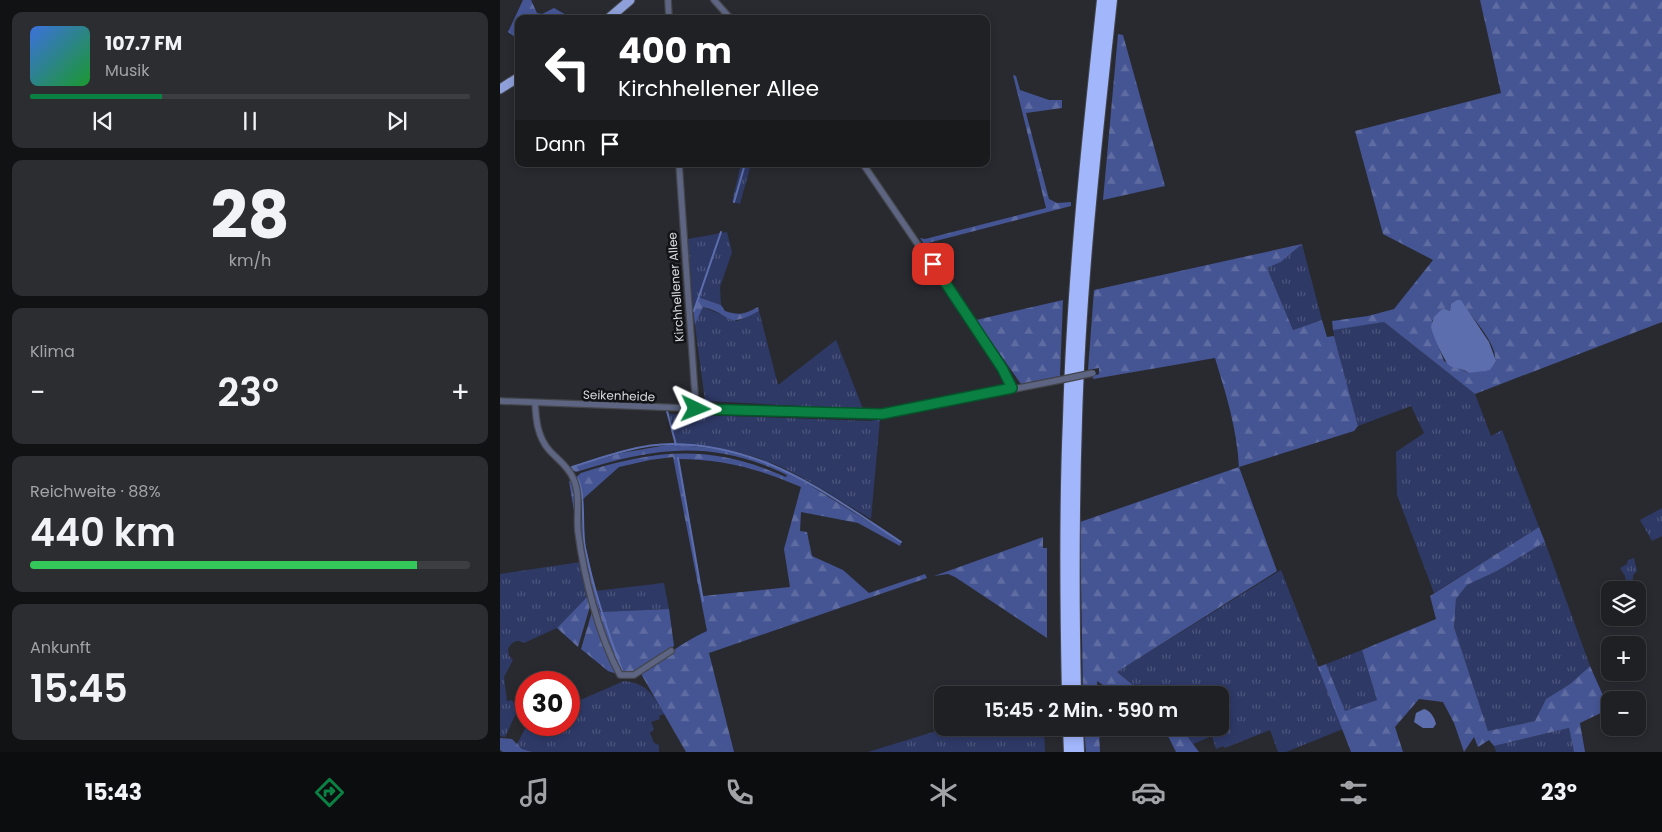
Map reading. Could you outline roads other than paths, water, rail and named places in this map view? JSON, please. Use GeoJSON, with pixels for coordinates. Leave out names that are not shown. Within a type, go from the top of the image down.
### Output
{"type":"FeatureCollection","features":[{"type":"Feature","properties":{"kind":"highway"},"geometry":{"type":"LineString","coordinates":[[1067,686],[1064,545],[1068,409],[1088,123],[1102,0]]}},
{"type":"Feature","properties":{"kind":"highway"},"geometry":{"type":"LineString","coordinates":[[1076,686],[1077,417],[1084,290],[1112,0]]}},
{"type":"Feature","properties":{"kind":"highway"},"geometry":{"type":"LineString","coordinates":[[1068,736],[1069,752]]}},
{"type":"Feature","properties":{"kind":"highway"},"geometry":{"type":"LineString","coordinates":[[1078,736],[1079,752]]}},
{"type":"Feature","properties":{"kind":"main road"},"geometry":{"type":"LineString","coordinates":[[613,15],[630,0]]}},
{"type":"Feature","properties":{"kind":"main road"},"geometry":{"type":"LineString","coordinates":[[500,89],[515,80]]}},
{"type":"Feature","properties":{"kind":"street"},"geometry":{"type":"LineString","coordinates":[[668,0],[669,15]]}},
{"type":"Feature","properties":{"kind":"street"},"geometry":{"type":"LineString","coordinates":[[714,0],[727,15]]}},
{"type":"Feature","properties":{"kind":"street","name":"Kirchhellener Allee"},"geometry":{"type":"LineString","coordinates":[[679,167],[696,409]]}},
{"type":"Feature","properties":{"kind":"street"},"geometry":{"type":"LineString","coordinates":[[865,167],[1002,368],[1012,388]]}},
{"type":"Feature","properties":{"kind":"street","name":"Seikenheide"},"geometry":{"type":"LineString","coordinates":[[500,401],[882,414],[1093,373]]}},
{"type":"Feature","properties":{"kind":"street"},"geometry":{"type":"LineString","coordinates":[[536,403],[537,425],[543,442],[567,468],[574,480],[578,530],[590,595],[620,675],[634,675],[671,651]]}},
{"type":"Feature","properties":{"kind":"waterway"},"geometry":{"type":"LineString","coordinates":[[734,202],[744,167]]}},
{"type":"Feature","properties":{"kind":"waterway"},"geometry":{"type":"LineString","coordinates":[[694,311],[721,232]]}},
{"type":"Feature","properties":{"kind":"waterway"},"geometry":{"type":"LineString","coordinates":[[667,411],[676,445]]}},
{"type":"Feature","properties":{"kind":"waterway"},"geometry":{"type":"LineString","coordinates":[[572,467],[647,446],[672,444],[705,446],[736,453],[793,475],[847,506],[901,542]]}},
{"type":"Feature","properties":{"kind":"waterway"},"geometry":{"type":"LineString","coordinates":[[678,458],[703,601]]}},
{"type":"Feature","properties":{"kind":"waterway"},"geometry":{"type":"LineString","coordinates":[[578,479],[583,504],[585,548],[592,580],[622,670]]}}]}
